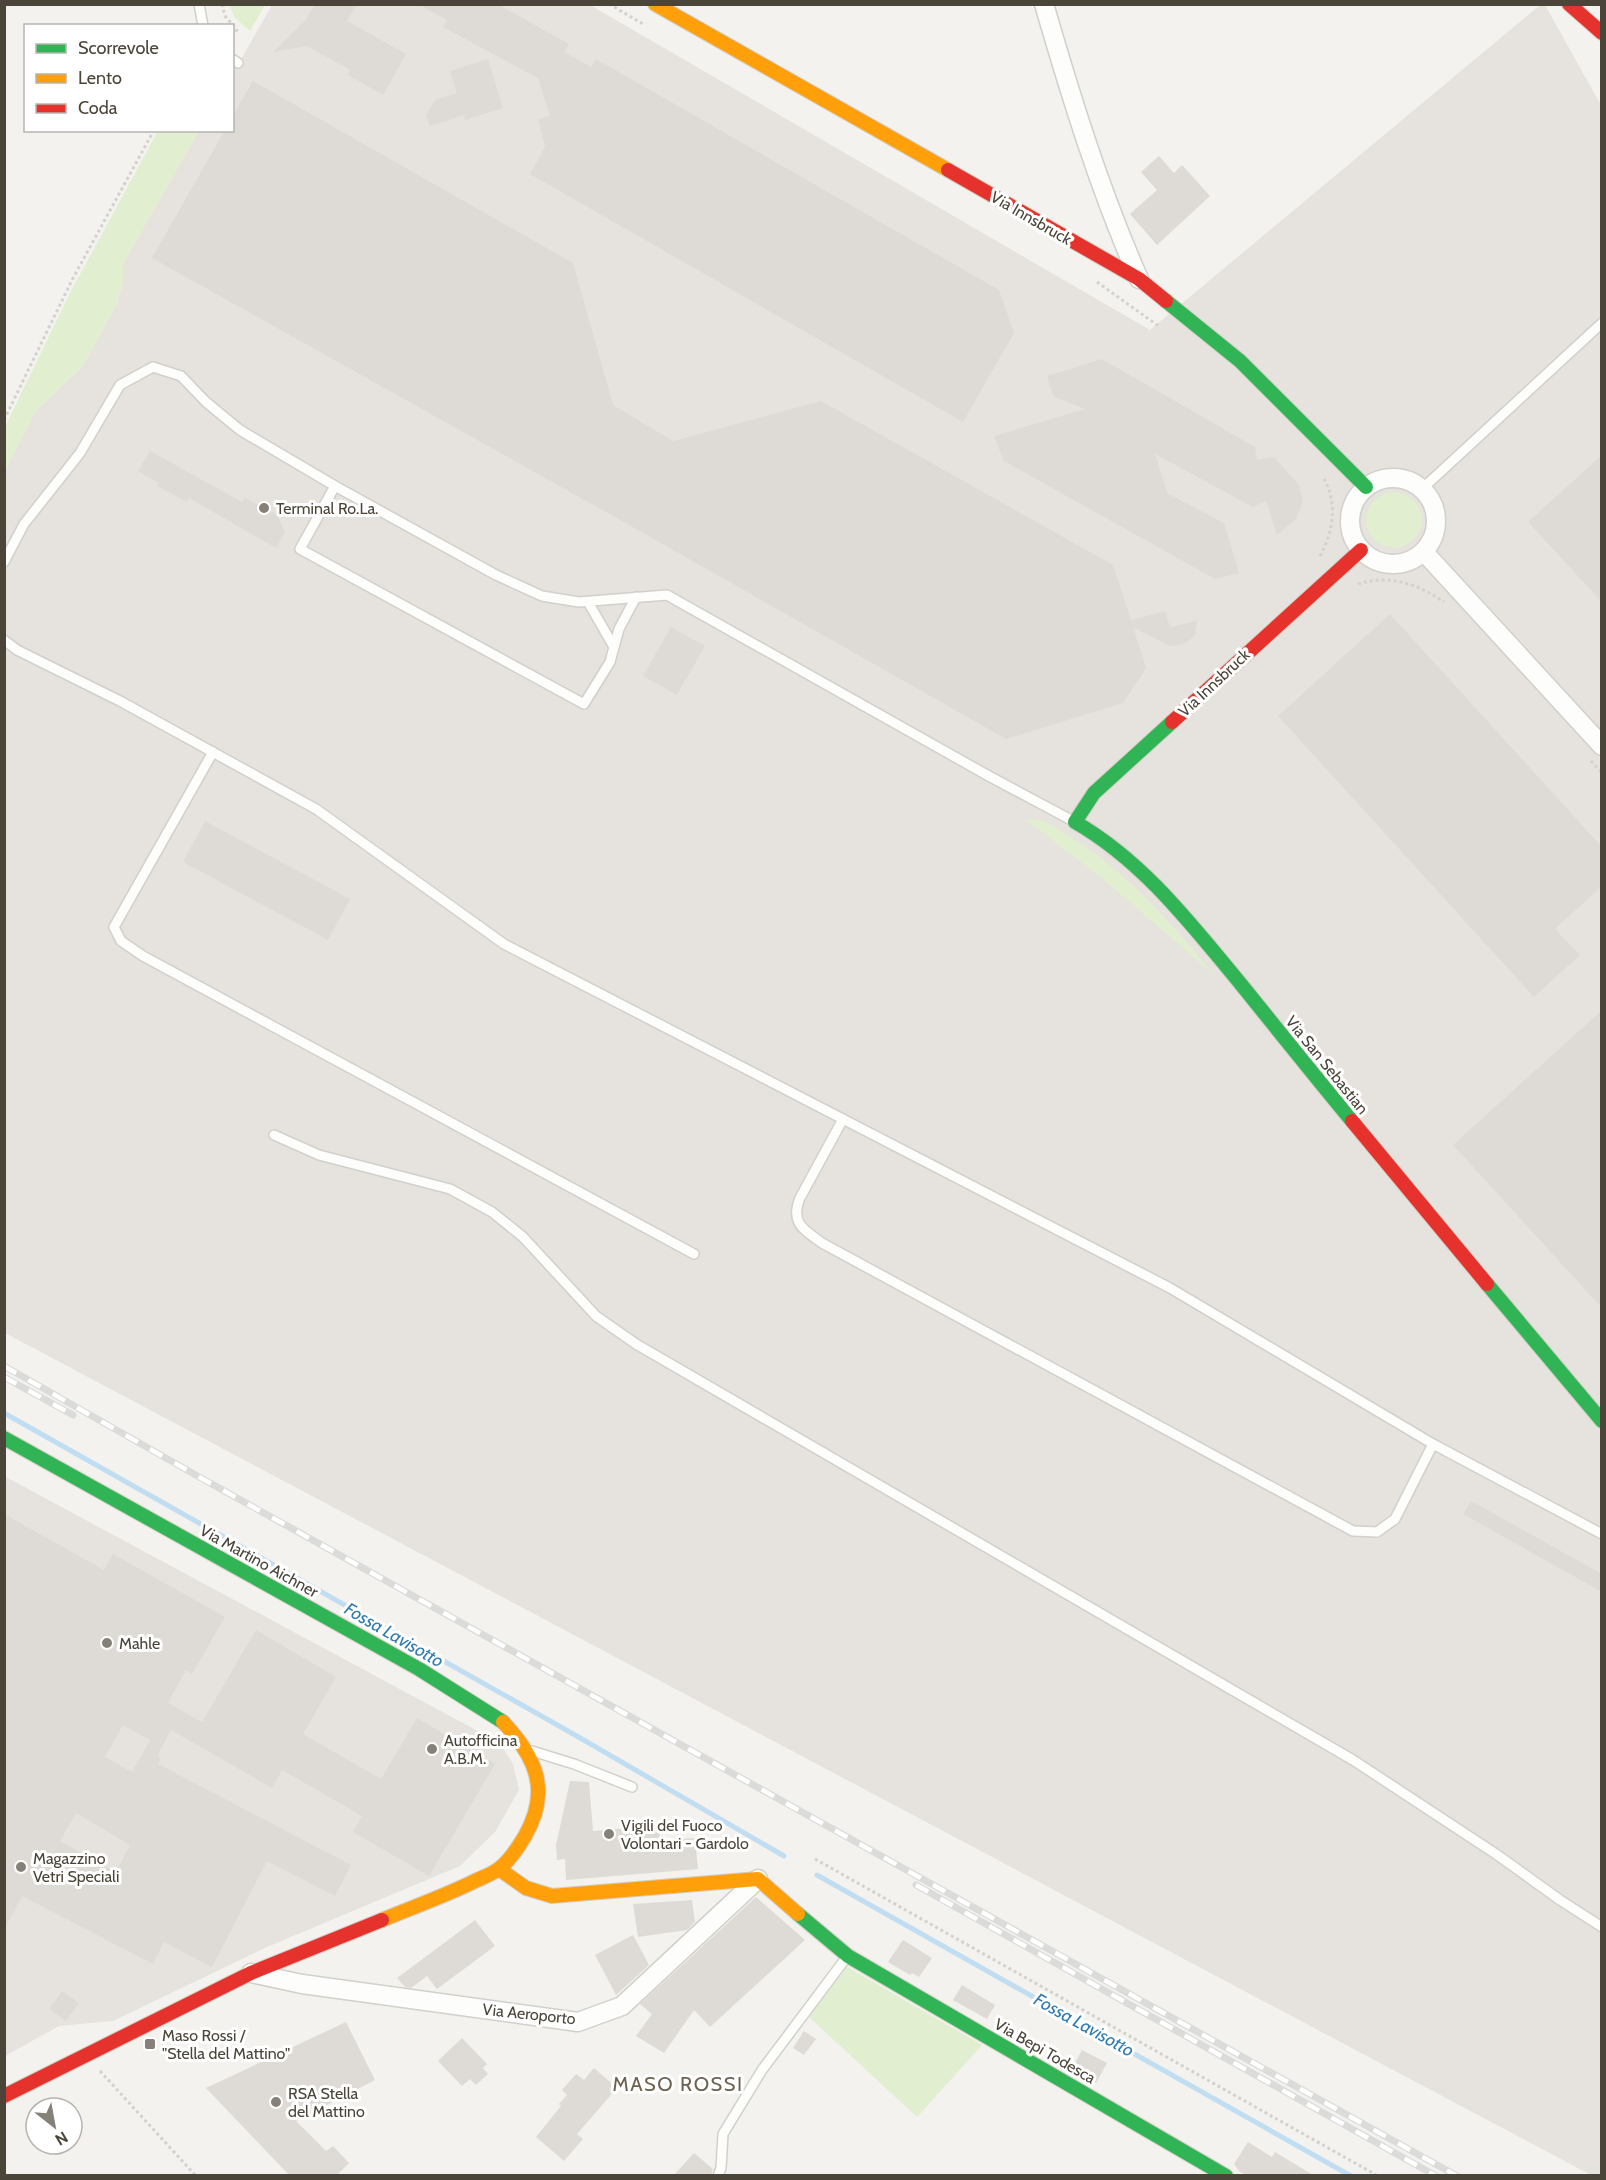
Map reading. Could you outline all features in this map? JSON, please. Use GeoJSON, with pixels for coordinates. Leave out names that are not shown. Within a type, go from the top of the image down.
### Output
{"type":"FeatureCollection","features":[{"type":"Feature","properties":{"kind":"main road","name":"Via Innsbruck"},"geometry":{"type":"LineString","coordinates":[[655,4],[1139,279],[1240,360],[1366,487]]}},
{"type":"Feature","properties":{"kind":"main road"},"geometry":{"type":"LineString","coordinates":[[1569,4],[1602,33]]}},
{"type":"Feature","properties":{"kind":"main road","name":"Via Innsbruck"},"geometry":{"type":"LineString","coordinates":[[1075,822],[1094,793],[1361,550]]}},
{"type":"Feature","properties":{"kind":"main road","name":"Via San Sebastian"},"geometry":{"type":"LineString","coordinates":[[1075,822],[1099,836],[1128,860],[1184,915],[1374,1149],[1602,1421]]}},
{"type":"Feature","properties":{"kind":"main road","name":"Via Martino Aichner"},"geometry":{"type":"LineString","coordinates":[[4,1438],[472,1700],[504,1722],[527,1750],[535,1768],[539,1788],[537,1809],[529,1829],[517,1850],[499,1869]]}},
{"type":"Feature","properties":{"kind":"main road"},"geometry":{"type":"LineString","coordinates":[[4,2096],[251,1973],[465,1886],[499,1869],[526,1888],[552,1896],[758,1879]]}},
{"type":"Feature","properties":{"kind":"main road","name":"Via Bepi Todesca"},"geometry":{"type":"LineString","coordinates":[[758,1879],[848,1956],[1226,2175]]}},
{"type":"Feature","properties":{"kind":"street"},"geometry":{"type":"LineString","coordinates":[[1044,4],[1068,85],[1121,239],[1139,279]]}},
{"type":"Feature","properties":{"kind":"street"},"geometry":{"type":"LineString","coordinates":[[1401,477],[1423,488],[1432,500],[1437,520],[1432,540],[1424,552],[1413,560],[1392,564],[1371,558],[1361,550],[1353,538],[1350,524],[1351,510],[1356,497],[1366,487],[1376,480],[1401,477]]}},
{"type":"Feature","properties":{"kind":"street"},"geometry":{"type":"LineString","coordinates":[[1424,552],[1602,746]]}},
{"type":"Feature","properties":{"kind":"street","name":"Via Aeroporto"},"geometry":{"type":"LineString","coordinates":[[251,1973],[302,1984],[578,2022],[621,2006],[758,1879]]}},
{"type":"Feature","properties":{"kind":"lane"},"geometry":{"type":"LineString","coordinates":[[199,4],[203,24]]}},
{"type":"Feature","properties":{"kind":"lane"},"geometry":{"type":"LineString","coordinates":[[1423,488],[1602,324]]}},
{"type":"Feature","properties":{"kind":"lane","name":"Via San Sebastian"},"geometry":{"type":"LineString","coordinates":[[4,561],[24,524],[80,453],[120,386],[153,367],[181,376],[206,402],[240,430],[335,486],[496,575],[542,596],[579,602],[667,595],[1075,822]]}},
{"type":"Feature","properties":{"kind":"lane"},"geometry":{"type":"LineString","coordinates":[[335,486],[300,549],[584,704],[610,662],[619,629],[636,597]]}},
{"type":"Feature","properties":{"kind":"lane"},"geometry":{"type":"LineString","coordinates":[[588,602],[614,646]]}},
{"type":"Feature","properties":{"kind":"lane"},"geometry":{"type":"LineString","coordinates":[[4,640],[17,650],[120,701],[316,809],[504,944],[1170,1288],[1433,1444],[1602,1534]]}},
{"type":"Feature","properties":{"kind":"lane"},"geometry":{"type":"LineString","coordinates":[[213,752],[114,927],[120,942],[143,957],[693,1254]]}},
{"type":"Feature","properties":{"kind":"lane"},"geometry":{"type":"LineString","coordinates":[[843,1119],[795,1211],[800,1227],[822,1243],[1353,1531],[1377,1532],[1395,1519],[1433,1444]]}},
{"type":"Feature","properties":{"kind":"lane"},"geometry":{"type":"LineString","coordinates":[[274,1135],[319,1155],[450,1190],[492,1212],[523,1237],[596,1316],[636,1344],[1353,1760],[1602,1927]]}},
{"type":"Feature","properties":{"kind":"lane"},"geometry":{"type":"LineString","coordinates":[[527,1750],[574,1764],[632,1787]]}},
{"type":"Feature","properties":{"kind":"lane"},"geometry":{"type":"LineString","coordinates":[[718,2175],[721,2168],[723,2134],[762,2070],[848,1956]]}},
{"type":"Feature","properties":{"kind":"path"},"geometry":{"type":"LineString","coordinates":[[222,4],[225,16],[232,24]]}},
{"type":"Feature","properties":{"kind":"path"},"geometry":{"type":"LineString","coordinates":[[609,4],[650,28]]}},
{"type":"Feature","properties":{"kind":"path"},"geometry":{"type":"LineString","coordinates":[[4,420],[72,280],[153,132]]}},
{"type":"Feature","properties":{"kind":"path"},"geometry":{"type":"LineString","coordinates":[[1092,278],[1166,330]]}},
{"type":"Feature","properties":{"kind":"path"},"geometry":{"type":"LineString","coordinates":[[1320,472],[1334,504],[1334,519],[1320,558]]}},
{"type":"Feature","properties":{"kind":"path"},"geometry":{"type":"LineString","coordinates":[[1355,585],[1372,579],[1404,581],[1429,592],[1448,606]]}},
{"type":"Feature","properties":{"kind":"path"},"geometry":{"type":"LineString","coordinates":[[1586,756],[1602,773]]}},
{"type":"Feature","properties":{"kind":"path"},"geometry":{"type":"LineString","coordinates":[[815,1859],[1378,2175]]}},
{"type":"Feature","properties":{"kind":"path"},"geometry":{"type":"LineString","coordinates":[[86,2055],[196,2175]]}},
{"type":"Feature","properties":{"kind":"shaded area"},"geometry":{"type":"Polygon","coordinates":[[[272,5],[590,5],[1150,330],[1540,5],[1545,5],[1602,107],[1601,2175],[1591,2175],[5,1333],[4,472],[36,411],[82,367],[117,304],[123,282],[123,264],[198,132],[234,132],[234,71],[272,5]]]}},
{"type":"Feature","properties":{"kind":"shaded area"},"geometry":{"type":"Polygon","coordinates":[[[544,149],[921,398],[580,208],[610,313],[616,300],[739,370],[725,400],[708,392],[685,434],[681,433],[672,444],[621,413],[629,402],[612,395],[544,149]]]}},
{"type":"Feature","properties":{"kind":"shaded area"},"geometry":{"type":"Polygon","coordinates":[[[4,1476],[500,1743],[513,1764],[519,1790],[495,1832],[460,1866],[267,1947],[113,2021],[59,2026],[5,2056],[4,1476]]]}},
{"type":"Feature","properties":{"kind":"green space"},"geometry":{"type":"Polygon","coordinates":[[[229,4],[265,5],[250,31],[235,18],[229,4]]]}},
{"type":"Feature","properties":{"kind":"green space"},"geometry":{"type":"Polygon","coordinates":[[[157,132],[198,132],[123,264],[123,282],[117,304],[82,367],[36,411],[5,472],[5,427],[71,291],[157,132]]]}},
{"type":"Feature","properties":{"kind":"green space"},"geometry":{"type":"Polygon","coordinates":[[[1394,492],[1405,494],[1414,500],[1420,509],[1422,520],[1420,531],[1414,540],[1405,546],[1394,548],[1383,546],[1374,540],[1368,531],[1366,520],[1368,509],[1374,500],[1383,494],[1394,492]]]}},
{"type":"Feature","properties":{"kind":"green space"},"geometry":{"type":"Polygon","coordinates":[[[1029,819],[1046,822],[1056,827],[1092,851],[1131,883],[1167,919],[1216,977],[1100,877],[1027,821],[1029,819]]]}},
{"type":"Feature","properties":{"kind":"green space"},"geometry":{"type":"Polygon","coordinates":[[[847,1967],[982,2045],[917,2117],[809,2017],[847,1967]]]}},
{"type":"Feature","properties":{"kind":"building"},"geometry":{"type":"Polygon","coordinates":[[[315,4],[357,4],[347,21],[406,54],[383,95],[348,75],[350,70],[307,46],[273,52],[305,21],[315,4]]]}},
{"type":"Feature","properties":{"kind":"building"},"geometry":{"type":"Polygon","coordinates":[[[418,4],[497,4],[569,44],[564,52],[591,67],[596,59],[999,290],[1014,333],[963,422],[530,174],[545,147],[538,119],[550,116],[538,78],[443,27],[447,20],[418,4]]]}},
{"type":"Feature","properties":{"kind":"building"},"geometry":{"type":"Polygon","coordinates":[[[488,59],[503,108],[465,120],[464,115],[430,126],[426,116],[435,100],[457,93],[450,71],[488,59]]]}},
{"type":"Feature","properties":{"kind":"building"},"geometry":{"type":"Polygon","coordinates":[[[253,81],[573,263],[613,405],[673,441],[821,401],[1113,565],[1131,620],[1165,611],[1170,627],[1197,621],[1195,635],[1180,645],[1170,646],[1133,627],[1146,668],[1123,703],[1006,739],[152,258],[224,132],[234,132],[234,114],[253,81]]]}},
{"type":"Feature","properties":{"kind":"building"},"geometry":{"type":"Polygon","coordinates":[[[1159,156],[1174,173],[1182,165],[1210,196],[1157,245],[1130,214],[1157,190],[1141,172],[1159,156]]]}},
{"type":"Feature","properties":{"kind":"building"},"geometry":{"type":"Polygon","coordinates":[[[1102,359],[1255,447],[1257,460],[1274,457],[1299,485],[1303,501],[1296,519],[1277,535],[1266,501],[1253,507],[1155,454],[1167,493],[1224,523],[1239,573],[1215,579],[1004,461],[994,436],[1085,409],[1053,396],[1047,376],[1102,359]]]}},
{"type":"Feature","properties":{"kind":"building"},"geometry":{"type":"Polygon","coordinates":[[[150,451],[242,502],[245,498],[277,515],[285,532],[276,548],[189,498],[187,502],[157,486],[159,483],[138,471],[150,451]]]}},
{"type":"Feature","properties":{"kind":"building"},"geometry":{"type":"Polygon","coordinates":[[[1602,455],[1602,602],[1528,522],[1602,455]]]}},
{"type":"Feature","properties":{"kind":"building"},"geometry":{"type":"Polygon","coordinates":[[[1390,614],[1602,847],[1602,886],[1555,929],[1580,955],[1534,997],[1278,716],[1390,614]]]}},
{"type":"Feature","properties":{"kind":"building"},"geometry":{"type":"Polygon","coordinates":[[[671,627],[705,646],[677,695],[643,676],[671,627]]]}},
{"type":"Feature","properties":{"kind":"building"},"geometry":{"type":"Polygon","coordinates":[[[205,821],[350,899],[328,940],[183,862],[205,821]]]}},
{"type":"Feature","properties":{"kind":"building"},"geometry":{"type":"Polygon","coordinates":[[[1602,1010],[1602,1308],[1453,1145],[1602,1010]]]}},
{"type":"Feature","properties":{"kind":"building"},"geometry":{"type":"Polygon","coordinates":[[[1471,1501],[1602,1574],[1602,1592],[1463,1514],[1471,1501]]]}},
{"type":"Feature","properties":{"kind":"building"},"geometry":{"type":"Polygon","coordinates":[[[4,1514],[104,1570],[113,1554],[225,1617],[192,1674],[186,1670],[168,1703],[202,1722],[256,1630],[336,1677],[303,1734],[381,1779],[417,1718],[495,1764],[429,1876],[353,1832],[362,1816],[282,1770],[272,1788],[171,1730],[157,1756],[161,1758],[158,1764],[351,1865],[335,1896],[267,1861],[212,1967],[164,1942],[153,1964],[22,1896],[4,1930],[4,1514]],[[123,1725],[105,1757],[132,1772],[150,1740],[123,1725]],[[76,1813],[60,1841],[116,1872],[130,1845],[76,1813]]]}},
{"type":"Feature","properties":{"kind":"building","name":"Vigili del Fuoco Volontari - Gardolo"},"geometry":{"type":"Polygon","coordinates":[[[570,1781],[589,1782],[593,1831],[659,1826],[660,1841],[695,1838],[698,1869],[566,1880],[565,1859],[557,1860],[556,1845],[570,1781]]]}},
{"type":"Feature","properties":{"kind":"building"},"geometry":{"type":"Polygon","coordinates":[[[756,1897],[805,1940],[710,2027],[694,2010],[664,2053],[636,2036],[652,2014],[640,2004],[756,1897]]]}},
{"type":"Feature","properties":{"kind":"building"},"geometry":{"type":"Polygon","coordinates":[[[692,1900],[695,1922],[687,1930],[638,1937],[633,1904],[692,1900]]]}},
{"type":"Feature","properties":{"kind":"building"},"geometry":{"type":"Polygon","coordinates":[[[475,1920],[495,1946],[437,1989],[427,1976],[411,1988],[405,1987],[397,1978],[475,1920]]]}},
{"type":"Feature","properties":{"kind":"building"},"geometry":{"type":"Polygon","coordinates":[[[633,1935],[649,1965],[616,1995],[595,1955],[633,1935]]]}},
{"type":"Feature","properties":{"kind":"building"},"geometry":{"type":"Polygon","coordinates":[[[903,1940],[932,1958],[919,1977],[912,1973],[910,1975],[888,1962],[903,1940]]]}},
{"type":"Feature","properties":{"kind":"building"},"geometry":{"type":"Polygon","coordinates":[[[962,1985],[995,2005],[987,2019],[953,2000],[962,1985]]]}},
{"type":"Feature","properties":{"kind":"building"},"geometry":{"type":"Polygon","coordinates":[[[62,1991],[79,2003],[66,2021],[49,2009],[62,1991]]]}},
{"type":"Feature","properties":{"kind":"building","name":"RSA Stella del Mattino"},"geometry":{"type":"Polygon","coordinates":[[[346,2022],[375,2080],[296,2121],[326,2151],[333,2146],[349,2163],[337,2175],[289,2175],[206,2088],[346,2022]]]}},
{"type":"Feature","properties":{"kind":"building"},"geometry":{"type":"Polygon","coordinates":[[[804,2031],[816,2039],[804,2055],[793,2048],[804,2031]]]}},
{"type":"Feature","properties":{"kind":"building"},"geometry":{"type":"Polygon","coordinates":[[[462,2038],[487,2064],[483,2068],[488,2074],[476,2085],[470,2079],[462,2086],[438,2061],[462,2038]]]}},
{"type":"Feature","properties":{"kind":"building"},"geometry":{"type":"Polygon","coordinates":[[[1082,2050],[1107,2063],[1096,2083],[1072,2069],[1082,2050]]]}},
{"type":"Feature","properties":{"kind":"building"},"geometry":{"type":"Polygon","coordinates":[[[594,2068],[617,2088],[577,2134],[583,2139],[564,2161],[536,2137],[561,2106],[559,2104],[567,2095],[562,2090],[576,2074],[584,2080],[594,2068]]]}},
{"type":"Feature","properties":{"kind":"building"},"geometry":{"type":"Polygon","coordinates":[[[1248,2142],[1272,2157],[1275,2152],[1313,2175],[1246,2175],[1240,2172],[1234,2164],[1248,2142]]]}},
{"type":"Feature","properties":{"kind":"building"},"geometry":{"type":"Polygon","coordinates":[[[694,2153],[713,2169],[711,2175],[674,2175],[694,2153]]]}},
{"type":"Feature","properties":{"kind":"waterway","name":"Fossa Lavisotto"},"geometry":{"type":"LineString","coordinates":[[4,1413],[575,1735],[784,1856]]}},
{"type":"Feature","properties":{"kind":"waterway","name":"Fossa Lavisotto"},"geometry":{"type":"LineString","coordinates":[[817,1875],[1351,2176]]}},
{"type":"Feature","properties":{"kind":"railway"},"geometry":{"type":"LineString","coordinates":[[4,1366],[201,1478],[1457,2176]]}},
{"type":"Feature","properties":{"kind":"railway"},"geometry":{"type":"LineString","coordinates":[[4,1377],[73,1415]]}},
{"type":"Feature","properties":{"kind":"railway"},"geometry":{"type":"LineString","coordinates":[[916,1885],[1436,2176]]}},
{"type":"Feature","properties":{"kind":"traffic: fast"},"geometry":{"type":"LineString","coordinates":[[1166,301],[1240,361],[1366,487]]}},
{"type":"Feature","properties":{"kind":"traffic: fast"},"geometry":{"type":"LineString","coordinates":[[1172,722],[1094,793],[1075,822],[1123,855],[1165,895],[1222,961],[1352,1121]]}},
{"type":"Feature","properties":{"kind":"traffic: fast"},"geometry":{"type":"LineString","coordinates":[[1487,1284],[1602,1421]]}},
{"type":"Feature","properties":{"kind":"traffic: fast"},"geometry":{"type":"LineString","coordinates":[[4,1438],[419,1669],[503,1722]]}},
{"type":"Feature","properties":{"kind":"traffic: fast"},"geometry":{"type":"LineString","coordinates":[[798,1914],[848,1956],[1226,2176]]}},
{"type":"Feature","properties":{"kind":"traffic: slow"},"geometry":{"type":"LineString","coordinates":[[655,4],[948,170]]}},
{"type":"Feature","properties":{"kind":"traffic: slow"},"geometry":{"type":"LineString","coordinates":[[382,1920],[452,1892],[494,1872],[507,1861],[522,1840],[533,1820],[537,1804],[536,1775],[524,1748],[503,1722]]}},
{"type":"Feature","properties":{"kind":"traffic: slow"},"geometry":{"type":"LineString","coordinates":[[499,1869],[526,1888],[552,1896],[758,1879],[798,1914]]}},
{"type":"Feature","properties":{"kind":"traffic: jam"},"geometry":{"type":"LineString","coordinates":[[1569,4],[1602,33]]}},
{"type":"Feature","properties":{"kind":"traffic: jam"},"geometry":{"type":"LineString","coordinates":[[948,170],[1139,279],[1166,301]]}},
{"type":"Feature","properties":{"kind":"traffic: jam"},"geometry":{"type":"LineString","coordinates":[[1172,722],[1361,550]]}},
{"type":"Feature","properties":{"kind":"traffic: jam"},"geometry":{"type":"LineString","coordinates":[[1352,1121],[1487,1284]]}},
{"type":"Feature","properties":{"kind":"traffic: jam"},"geometry":{"type":"LineString","coordinates":[[4,2096],[251,1973],[382,1920]]}},
{"type":"Feature","properties":{"kind":"place","name":"Terminal Ro.La."},"geometry":{"type":"Point","coordinates":[264,508]}},
{"type":"Feature","properties":{"kind":"place","name":"Mahle"},"geometry":{"type":"Point","coordinates":[107,1643]}},
{"type":"Feature","properties":{"kind":"place","name":"Autofficina A.B.M."},"geometry":{"type":"Point","coordinates":[432,1749]}},
{"type":"Feature","properties":{"kind":"place","name":"Vigili del Fuoco Volontari - Gardolo"},"geometry":{"type":"Point","coordinates":[609,1834]}},
{"type":"Feature","properties":{"kind":"place","name":"Magazzino Vetri Speciali"},"geometry":{"type":"Point","coordinates":[21,1867]}},
{"type":"Feature","properties":{"kind":"place","name":"Maso Rossi / \"Stella del Mattino\""},"geometry":{"type":"Point","coordinates":[150,2044]}},
{"type":"Feature","properties":{"kind":"place","name":"RSA Stella del Mattino"},"geometry":{"type":"Point","coordinates":[276,2102]}},
{"type":"Feature","properties":{"kind":"district","name":"MASO ROSSI"},"geometry":{"type":"Point","coordinates":[678,2084]}}]}
